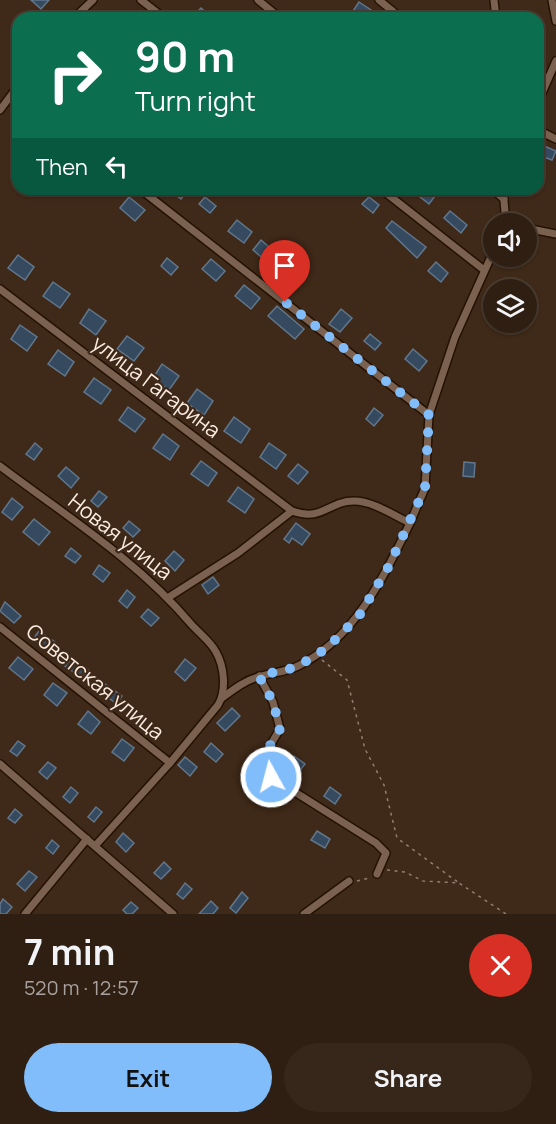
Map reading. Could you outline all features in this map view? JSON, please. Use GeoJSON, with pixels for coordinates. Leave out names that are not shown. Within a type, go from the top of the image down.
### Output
{"type":"FeatureCollection","features":[{"type":"Feature","properties":{"kind":"street"},"geometry":{"type":"LineString","coordinates":[[80,12],[93,0]]}},
{"type":"Feature","properties":{"kind":"street"},"geometry":{"type":"LineString","coordinates":[[141,0],[156,12]]}},
{"type":"Feature","properties":{"kind":"street"},"geometry":{"type":"LineString","coordinates":[[258,0],[273,12]]}},
{"type":"Feature","properties":{"kind":"street"},"geometry":{"type":"LineString","coordinates":[[379,0],[393,12]]}},
{"type":"Feature","properties":{"kind":"street"},"geometry":{"type":"LineString","coordinates":[[552,0],[556,21]]}},
{"type":"Feature","properties":{"kind":"street"},"geometry":{"type":"LineString","coordinates":[[544,88],[556,61]]}},
{"type":"Feature","properties":{"kind":"street"},"geometry":{"type":"LineString","coordinates":[[0,110],[12,95]]}},
{"type":"Feature","properties":{"kind":"street"},"geometry":{"type":"LineString","coordinates":[[148,195],[429,415]]}},
{"type":"Feature","properties":{"kind":"street"},"geometry":{"type":"LineString","coordinates":[[389,195],[484,270]]}},
{"type":"Feature","properties":{"kind":"street"},"geometry":{"type":"LineString","coordinates":[[499,195],[504,199]]}},
{"type":"Feature","properties":{"kind":"street"},"geometry":{"type":"LineString","coordinates":[[504,195],[505,213]]}},
{"type":"Feature","properties":{"kind":"street"},"geometry":{"type":"LineString","coordinates":[[537,230],[556,234]]}},
{"type":"Feature","properties":{"kind":"street"},"geometry":{"type":"LineString","coordinates":[[95,846],[170,763],[222,698],[242,682],[297,667],[327,648],[359,616],[389,566],[425,488],[429,415],[455,338],[486,267]]}},
{"type":"Feature","properties":{"kind":"street","name":"улица Гагарина"},"geometry":{"type":"LineString","coordinates":[[0,289],[292,512]]}},
{"type":"Feature","properties":{"kind":"street","name":"Новая улица"},"geometry":{"type":"LineString","coordinates":[[0,466],[147,576],[169,597],[216,651],[224,679],[222,698]]}},
{"type":"Feature","properties":{"kind":"street"},"geometry":{"type":"LineString","coordinates":[[169,597],[238,553],[292,512],[308,517],[352,501],[369,503],[410,523]]}},
{"type":"Feature","properties":{"kind":"street","name":"Советская улица"},"geometry":{"type":"LineString","coordinates":[[0,627],[170,763]]}},
{"type":"Feature","properties":{"kind":"street"},"geometry":{"type":"LineString","coordinates":[[259,676],[273,702],[280,729],[265,754],[264,769],[271,777],[299,796],[376,843],[386,854],[377,874]]}},
{"type":"Feature","properties":{"kind":"street"},"geometry":{"type":"LineString","coordinates":[[0,764],[173,914]]}},
{"type":"Feature","properties":{"kind":"street"},"geometry":{"type":"LineString","coordinates":[[26,914],[87,839]]}},
{"type":"Feature","properties":{"kind":"street"},"geometry":{"type":"LineString","coordinates":[[304,914],[349,880]]}},
{"type":"Feature","properties":{"kind":"path"},"geometry":{"type":"LineString","coordinates":[[314,656],[346,680],[365,749],[384,785],[397,838],[506,914]]}},
{"type":"Feature","properties":{"kind":"path"},"geometry":{"type":"LineString","coordinates":[[349,880],[364,881],[377,874],[395,869],[423,881],[459,883]]}},
{"type":"Feature","properties":{"kind":"building"},"geometry":{"type":"Polygon","coordinates":[[[31,0],[49,0],[41,9],[31,0]]]}},
{"type":"Feature","properties":{"kind":"building"},"geometry":{"type":"Polygon","coordinates":[[[359,2],[374,12],[352,12],[359,2]]]}},
{"type":"Feature","properties":{"kind":"building"},"geometry":{"type":"Polygon","coordinates":[[[544,146],[556,151],[552,160],[544,157],[544,146]]]}},
{"type":"Feature","properties":{"kind":"building"},"geometry":{"type":"Polygon","coordinates":[[[433,195],[435,196],[429,204],[419,196],[433,195]]]}},
{"type":"Feature","properties":{"kind":"building"},"geometry":{"type":"Polygon","coordinates":[[[129,197],[145,210],[135,221],[120,208],[129,197]]]}},
{"type":"Feature","properties":{"kind":"building"},"geometry":{"type":"Polygon","coordinates":[[[205,197],[216,206],[210,213],[199,204],[205,197]]]}},
{"type":"Feature","properties":{"kind":"building"},"geometry":{"type":"Polygon","coordinates":[[[369,197],[379,205],[373,213],[362,204],[369,197]]]}},
{"type":"Feature","properties":{"kind":"building"},"geometry":{"type":"Polygon","coordinates":[[[450,211],[467,225],[461,233],[444,218],[450,211]]]}},
{"type":"Feature","properties":{"kind":"building"},"geometry":{"type":"Polygon","coordinates":[[[237,220],[252,232],[244,243],[228,231],[237,220]]]}},
{"type":"Feature","properties":{"kind":"building"},"geometry":{"type":"Polygon","coordinates":[[[392,221],[426,247],[417,258],[386,228],[392,221]]]}},
{"type":"Feature","properties":{"kind":"building"},"geometry":{"type":"Polygon","coordinates":[[[261,240],[275,252],[267,262],[253,250],[261,240]]]}},
{"type":"Feature","properties":{"kind":"building"},"geometry":{"type":"Polygon","coordinates":[[[18,255],[34,267],[25,280],[8,268],[18,255]]]}},
{"type":"Feature","properties":{"kind":"building"},"geometry":{"type":"Polygon","coordinates":[[[167,258],[178,267],[171,275],[161,266],[167,258]]]}},
{"type":"Feature","properties":{"kind":"building"},"geometry":{"type":"Polygon","coordinates":[[[211,259],[225,271],[216,281],[202,269],[211,259]]]}},
{"type":"Feature","properties":{"kind":"building"},"geometry":{"type":"Polygon","coordinates":[[[436,262],[448,273],[441,282],[428,271],[436,262]]]}},
{"type":"Feature","properties":{"kind":"building"},"geometry":{"type":"Polygon","coordinates":[[[282,264],[293,273],[286,281],[276,272],[282,264]]]}},
{"type":"Feature","properties":{"kind":"building"},"geometry":{"type":"Polygon","coordinates":[[[53,282],[70,294],[60,308],[43,296],[53,282]]]}},
{"type":"Feature","properties":{"kind":"building"},"geometry":{"type":"Polygon","coordinates":[[[244,285],[260,298],[251,309],[235,296],[244,285]]]}},
{"type":"Feature","properties":{"kind":"building"},"geometry":{"type":"Polygon","coordinates":[[[277,306],[304,329],[295,339],[268,316],[277,306]]]}},
{"type":"Feature","properties":{"kind":"building"},"geometry":{"type":"Polygon","coordinates":[[[89,309],[106,321],[96,335],[80,323],[89,309]]]}},
{"type":"Feature","properties":{"kind":"building"},"geometry":{"type":"Polygon","coordinates":[[[341,309],[352,318],[340,332],[329,324],[341,309]]]}},
{"type":"Feature","properties":{"kind":"building"},"geometry":{"type":"Polygon","coordinates":[[[20,325],[37,337],[27,351],[11,339],[20,325]]]}},
{"type":"Feature","properties":{"kind":"building"},"geometry":{"type":"Polygon","coordinates":[[[370,334],[381,343],[375,350],[364,341],[370,334]]]}},
{"type":"Feature","properties":{"kind":"building"},"geometry":{"type":"Polygon","coordinates":[[[127,336],[144,348],[134,361],[117,349],[127,336]]]}},
{"type":"Feature","properties":{"kind":"building"},"geometry":{"type":"Polygon","coordinates":[[[413,349],[427,361],[419,371],[405,359],[413,349]]]}},
{"type":"Feature","properties":{"kind":"building"},"geometry":{"type":"Polygon","coordinates":[[[58,350],[74,362],[65,376],[48,364],[58,350]]]}},
{"type":"Feature","properties":{"kind":"building"},"geometry":{"type":"Polygon","coordinates":[[[162,364],[179,376],[169,390],[153,378],[162,364]]]}},
{"type":"Feature","properties":{"kind":"building"},"geometry":{"type":"Polygon","coordinates":[[[94,378],[111,390],[101,404],[84,392],[94,378]]]}},
{"type":"Feature","properties":{"kind":"building"},"geometry":{"type":"Polygon","coordinates":[[[197,389],[213,401],[204,415],[187,403],[197,389]]]}},
{"type":"Feature","properties":{"kind":"building"},"geometry":{"type":"Polygon","coordinates":[[[128,407],[145,419],[135,432],[119,420],[128,407]]]}},
{"type":"Feature","properties":{"kind":"building"},"geometry":{"type":"Polygon","coordinates":[[[374,408],[383,415],[374,426],[366,419],[374,408]]]}},
{"type":"Feature","properties":{"kind":"building"},"geometry":{"type":"Polygon","coordinates":[[[234,417],[250,429],[241,443],[224,431],[234,417]]]}},
{"type":"Feature","properties":{"kind":"building"},"geometry":{"type":"Polygon","coordinates":[[[163,434],[179,446],[170,460],[153,448],[163,434]]]}},
{"type":"Feature","properties":{"kind":"building"},"geometry":{"type":"Polygon","coordinates":[[[35,443],[42,449],[34,460],[26,454],[35,443]]]}},
{"type":"Feature","properties":{"kind":"building"},"geometry":{"type":"Polygon","coordinates":[[[269,443],[286,455],[276,469],[260,457],[269,443]]]}},
{"type":"Feature","properties":{"kind":"building"},"geometry":{"type":"Polygon","coordinates":[[[201,461],[217,473],[208,486],[191,474],[201,461]]]}},
{"type":"Feature","properties":{"kind":"building"},"geometry":{"type":"Polygon","coordinates":[[[464,462],[475,463],[474,477],[463,476],[464,462]]]}},
{"type":"Feature","properties":{"kind":"building"},"geometry":{"type":"Polygon","coordinates":[[[298,464],[308,472],[298,484],[288,476],[298,464]]]}},
{"type":"Feature","properties":{"kind":"building"},"geometry":{"type":"Polygon","coordinates":[[[66,467],[79,478],[71,488],[58,476],[66,467]]]}},
{"type":"Feature","properties":{"kind":"building"},"geometry":{"type":"Polygon","coordinates":[[[238,487],[254,499],[245,513],[228,501],[238,487]]]}},
{"type":"Feature","properties":{"kind":"building"},"geometry":{"type":"Polygon","coordinates":[[[99,491],[107,497],[98,507],[91,501],[99,491]]]}},
{"type":"Feature","properties":{"kind":"building"},"geometry":{"type":"Polygon","coordinates":[[[12,498],[23,507],[12,520],[2,512],[12,498]]]}},
{"type":"Feature","properties":{"kind":"building"},"geometry":{"type":"Polygon","coordinates":[[[34,519],[50,532],[39,545],[23,532],[34,519]]]}},
{"type":"Feature","properties":{"kind":"building"},"geometry":{"type":"Polygon","coordinates":[[[129,521],[140,530],[133,537],[123,528],[129,521]]]}},
{"type":"Feature","properties":{"kind":"building"},"geometry":{"type":"Polygon","coordinates":[[[296,523],[310,534],[302,545],[292,538],[289,543],[284,539],[296,523]]]}},
{"type":"Feature","properties":{"kind":"building"},"geometry":{"type":"Polygon","coordinates":[[[71,548],[81,556],[75,563],[65,556],[71,548]]]}},
{"type":"Feature","properties":{"kind":"building"},"geometry":{"type":"Polygon","coordinates":[[[174,551],[184,560],[175,571],[165,561],[174,551]]]}},
{"type":"Feature","properties":{"kind":"building"},"geometry":{"type":"Polygon","coordinates":[[[99,565],[110,573],[103,582],[93,574],[99,565]]]}},
{"type":"Feature","properties":{"kind":"building"},"geometry":{"type":"Polygon","coordinates":[[[213,577],[219,585],[208,594],[202,585],[213,577]]]}},
{"type":"Feature","properties":{"kind":"building"},"geometry":{"type":"Polygon","coordinates":[[[127,590],[135,597],[127,608],[119,601],[127,590]]]}},
{"type":"Feature","properties":{"kind":"building"},"geometry":{"type":"Polygon","coordinates":[[[5,602],[21,616],[14,623],[0,611],[5,602]]]}},
{"type":"Feature","properties":{"kind":"building"},"geometry":{"type":"Polygon","coordinates":[[[148,609],[159,618],[151,626],[141,617],[148,609]]]}},
{"type":"Feature","properties":{"kind":"building"},"geometry":{"type":"Polygon","coordinates":[[[39,631],[55,642],[49,651],[33,639],[39,631]]]}},
{"type":"Feature","properties":{"kind":"building"},"geometry":{"type":"Polygon","coordinates":[[[18,657],[33,669],[24,680],[9,668],[18,657]]]}},
{"type":"Feature","properties":{"kind":"building"},"geometry":{"type":"Polygon","coordinates":[[[72,657],[88,670],[82,678],[65,666],[72,657]]]}},
{"type":"Feature","properties":{"kind":"building"},"geometry":{"type":"Polygon","coordinates":[[[185,659],[196,668],[185,681],[175,672],[185,659]]]}},
{"type":"Feature","properties":{"kind":"building"},"geometry":{"type":"Polygon","coordinates":[[[53,683],[67,693],[57,706],[44,695],[53,683]]]}},
{"type":"Feature","properties":{"kind":"building"},"geometry":{"type":"Polygon","coordinates":[[[105,684],[122,696],[117,704],[100,692],[105,684]]]}},
{"type":"Feature","properties":{"kind":"building"},"geometry":{"type":"Polygon","coordinates":[[[232,708],[240,716],[225,731],[217,723],[232,708]]]}},
{"type":"Feature","properties":{"kind":"building"},"geometry":{"type":"Polygon","coordinates":[[[88,711],[100,722],[91,734],[78,724],[88,711]]]}},
{"type":"Feature","properties":{"kind":"building"},"geometry":{"type":"Polygon","coordinates":[[[122,739],[134,748],[124,761],[112,752],[122,739]]]}},
{"type":"Feature","properties":{"kind":"building"},"geometry":{"type":"Polygon","coordinates":[[[18,741],[25,746],[17,756],[10,751],[18,741]]]}},
{"type":"Feature","properties":{"kind":"building"},"geometry":{"type":"Polygon","coordinates":[[[211,743],[223,754],[216,762],[204,752],[211,743]]]}},
{"type":"Feature","properties":{"kind":"building"},"geometry":{"type":"Polygon","coordinates":[[[294,756],[305,764],[298,773],[287,765],[294,756]]]}},
{"type":"Feature","properties":{"kind":"building"},"geometry":{"type":"Polygon","coordinates":[[[185,757],[197,767],[190,776],[178,765],[185,757]]]}},
{"type":"Feature","properties":{"kind":"building"},"geometry":{"type":"Polygon","coordinates":[[[48,762],[56,768],[47,779],[39,772],[48,762]]]}},
{"type":"Feature","properties":{"kind":"building"},"geometry":{"type":"Polygon","coordinates":[[[71,787],[78,793],[70,803],[63,797],[71,787]]]}},
{"type":"Feature","properties":{"kind":"building"},"geometry":{"type":"Polygon","coordinates":[[[276,787],[285,794],[275,806],[267,800],[276,787]]]}},
{"type":"Feature","properties":{"kind":"building"},"geometry":{"type":"Polygon","coordinates":[[[330,787],[341,795],[335,804],[324,796],[330,787]]]}},
{"type":"Feature","properties":{"kind":"building"},"geometry":{"type":"Polygon","coordinates":[[[96,807],[102,812],[94,822],[88,817],[96,807]]]}},
{"type":"Feature","properties":{"kind":"building"},"geometry":{"type":"Polygon","coordinates":[[[15,809],[22,815],[15,823],[8,818],[15,809]]]}},
{"type":"Feature","properties":{"kind":"building"},"geometry":{"type":"Polygon","coordinates":[[[317,831],[330,839],[325,848],[311,840],[317,831]]]}},
{"type":"Feature","properties":{"kind":"building"},"geometry":{"type":"Polygon","coordinates":[[[123,833],[134,843],[126,852],[116,842],[123,833]]]}},
{"type":"Feature","properties":{"kind":"building"},"geometry":{"type":"Polygon","coordinates":[[[52,840],[59,846],[53,854],[46,848],[52,840]]]}},
{"type":"Feature","properties":{"kind":"building"},"geometry":{"type":"Polygon","coordinates":[[[164,862],[171,869],[161,879],[154,873],[164,862]]]}},
{"type":"Feature","properties":{"kind":"building"},"geometry":{"type":"Polygon","coordinates":[[[29,871],[37,877],[25,891],[17,884],[29,871]]]}},
{"type":"Feature","properties":{"kind":"building"},"geometry":{"type":"Polygon","coordinates":[[[185,883],[192,889],[183,899],[177,894],[185,883]]]}},
{"type":"Feature","properties":{"kind":"building"},"geometry":{"type":"Polygon","coordinates":[[[242,892],[248,898],[236,913],[230,908],[242,892]]]}},
{"type":"Feature","properties":{"kind":"building"},"geometry":{"type":"Polygon","coordinates":[[[3,899],[12,907],[6,914],[0,914],[0,904],[3,899]]]}},
{"type":"Feature","properties":{"kind":"building"},"geometry":{"type":"Polygon","coordinates":[[[211,901],[218,908],[213,914],[199,914],[211,901]]]}},
{"type":"Feature","properties":{"kind":"building"},"geometry":{"type":"Polygon","coordinates":[[[131,902],[138,908],[132,914],[127,914],[123,910],[131,902]]]}},
{"type":"Feature","properties":{"kind":"route"},"geometry":{"type":"LineString","coordinates":[[271,777],[264,769],[265,754],[280,729],[273,702],[259,676],[297,667],[327,648],[359,616],[389,566],[425,488],[429,415],[285,302]]}}]}
